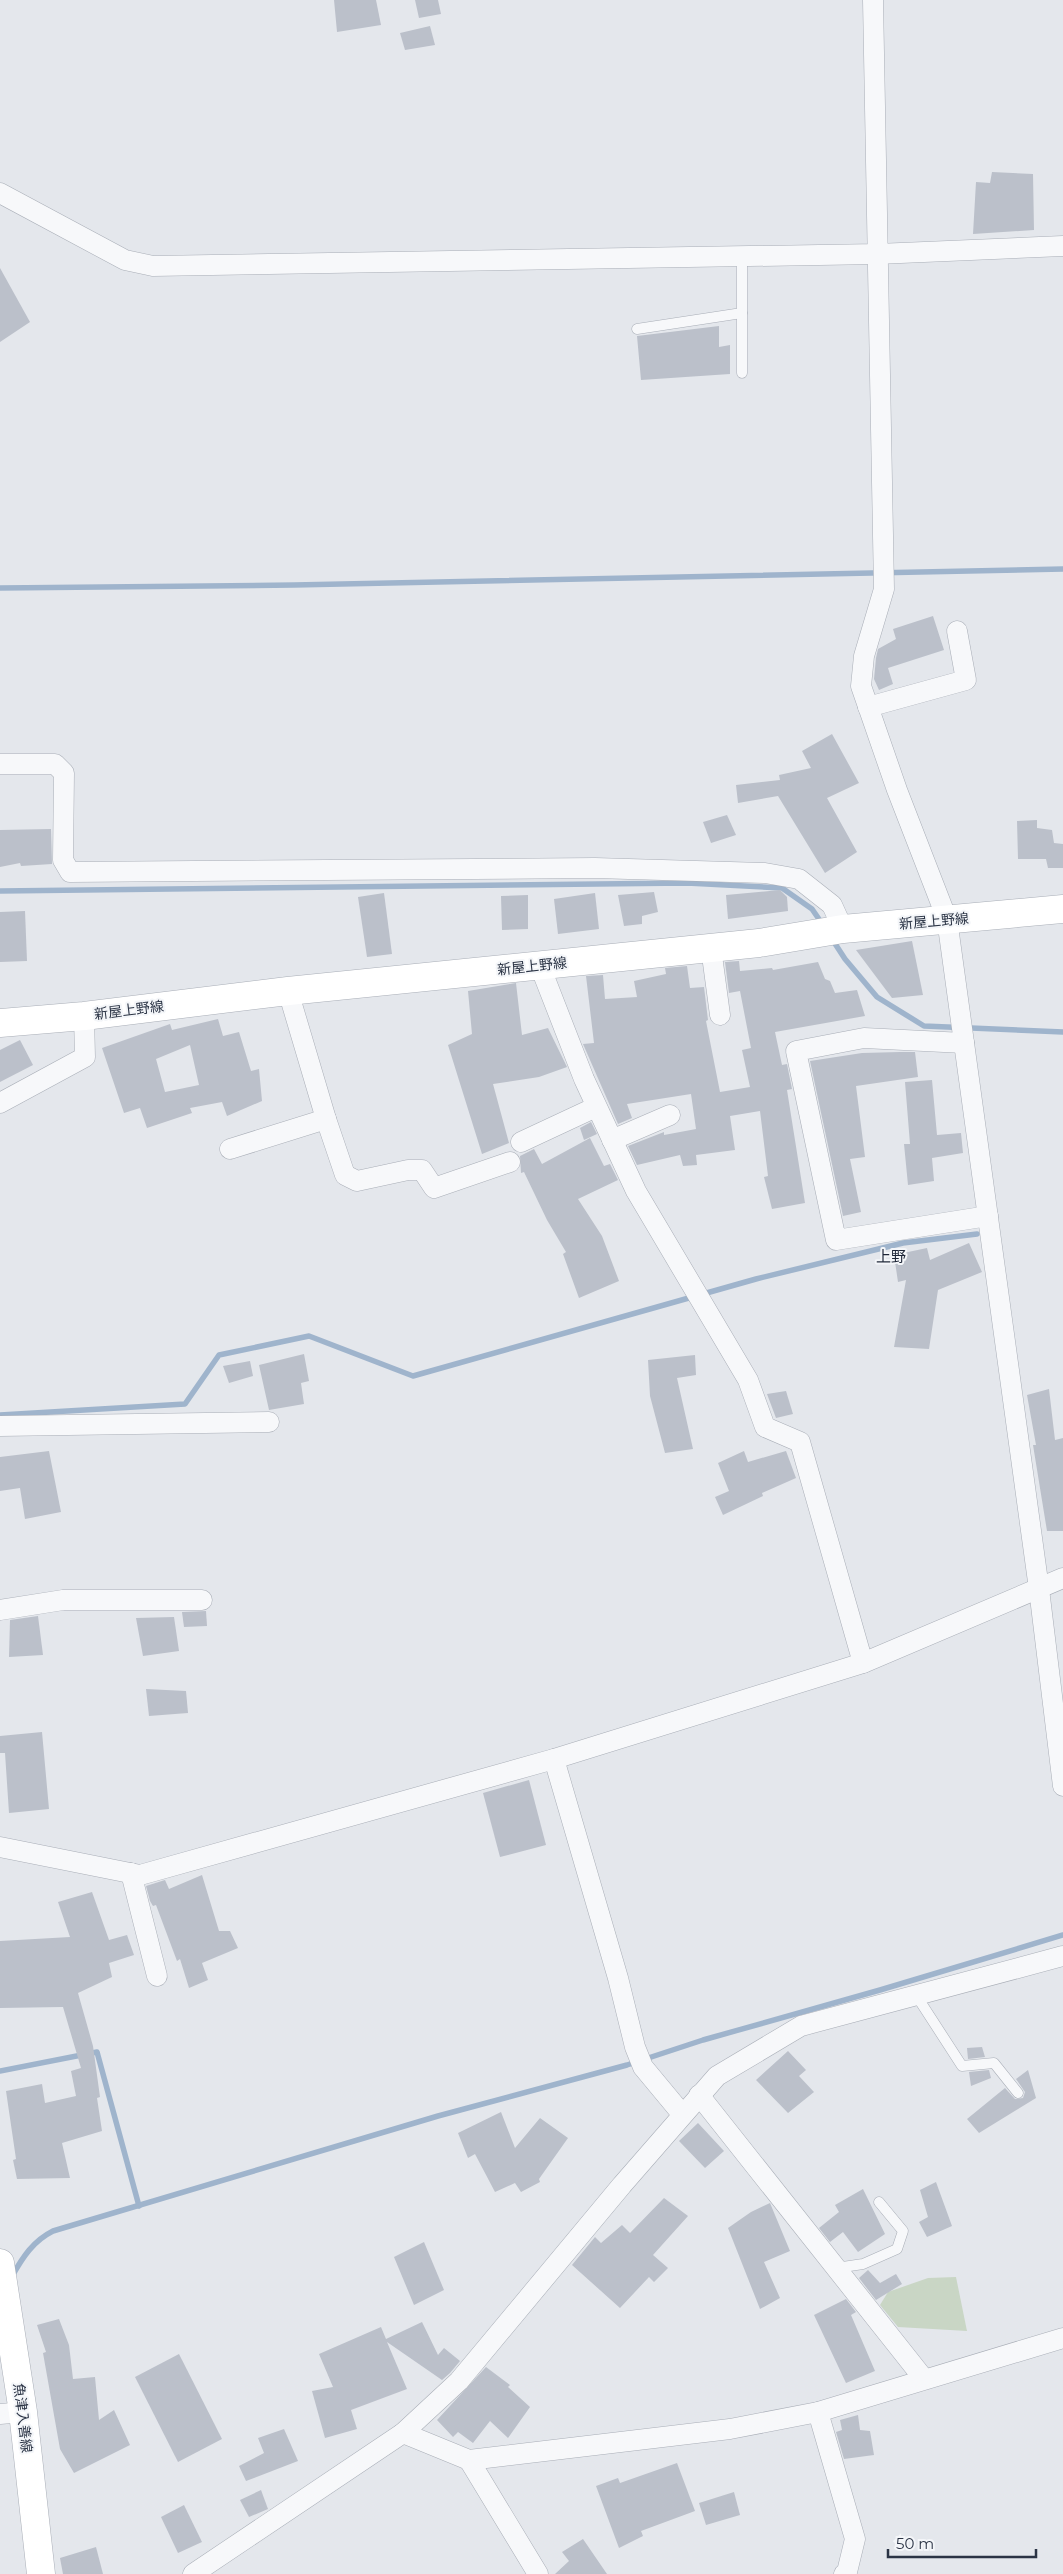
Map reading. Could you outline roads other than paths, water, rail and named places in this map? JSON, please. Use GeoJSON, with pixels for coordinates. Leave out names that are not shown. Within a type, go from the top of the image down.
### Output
{"type":"FeatureCollection","features":[{"type":"Feature","properties":{"kind":"main road","name":"新屋上野線"},"geometry":{"type":"LineString","coordinates":[[0,1024],[84,1016],[288,991],[711,948],[843,929],[1063,909]]}},
{"type":"Feature","properties":{"kind":"main road","name":"魚津入善線"},"geometry":{"type":"LineString","coordinates":[[1,2271],[12,2413],[41,2574]]}},
{"type":"Feature","properties":{"kind":"street"},"geometry":{"type":"LineString","coordinates":[[873,0],[884,589],[864,656],[861,686],[897,790],[947,920],[1039,1589],[1063,1786]]}},
{"type":"Feature","properties":{"kind":"street"},"geometry":{"type":"LineString","coordinates":[[0,193],[125,260],[153,266],[877,254],[1063,246]]}},
{"type":"Feature","properties":{"kind":"street"},"geometry":{"type":"LineString","coordinates":[[868,707],[966,680],[957,631]]}},
{"type":"Feature","properties":{"kind":"street"},"geometry":{"type":"LineString","coordinates":[[0,764],[55,764],[64,773],[63,860],[70,872],[595,868],[765,873],[799,879],[832,905],[843,929]]}},
{"type":"Feature","properties":{"kind":"street"},"geometry":{"type":"LineString","coordinates":[[711,948],[720,1014]]}},
{"type":"Feature","properties":{"kind":"street"},"geometry":{"type":"LineString","coordinates":[[540,966],[596,1107],[636,1191],[748,1380],[765,1427],[800,1442],[864,1663]]}},
{"type":"Feature","properties":{"kind":"street"},"geometry":{"type":"LineString","coordinates":[[288,991],[326,1120],[345,1175],[357,1181],[408,1170],[422,1170],[434,1188],[510,1162]]}},
{"type":"Feature","properties":{"kind":"street"},"geometry":{"type":"LineString","coordinates":[[0,1103],[86,1058],[84,1016]]}},
{"type":"Feature","properties":{"kind":"street"},"geometry":{"type":"LineString","coordinates":[[964,1043],[864,1038],[796,1051],[836,1240],[988,1216]]}},
{"type":"Feature","properties":{"kind":"street"},"geometry":{"type":"LineString","coordinates":[[521,1142],[596,1107]]}},
{"type":"Feature","properties":{"kind":"street"},"geometry":{"type":"LineString","coordinates":[[612,1140],[670,1116]]}},
{"type":"Feature","properties":{"kind":"street"},"geometry":{"type":"LineString","coordinates":[[230,1149],[326,1120]]}},
{"type":"Feature","properties":{"kind":"street"},"geometry":{"type":"LineString","coordinates":[[0,1426],[269,1422]]}},
{"type":"Feature","properties":{"kind":"street"},"geometry":{"type":"LineString","coordinates":[[0,1847],[140,1875],[554,1759],[864,1663],[1063,1578]]}},
{"type":"Feature","properties":{"kind":"street"},"geometry":{"type":"LineString","coordinates":[[0,1610],[63,1600],[202,1600]]}},
{"type":"Feature","properties":{"kind":"street"},"geometry":{"type":"LineString","coordinates":[[554,1759],[618,1978],[635,2047],[643,2067],[682,2114]]}},
{"type":"Feature","properties":{"kind":"street"},"geometry":{"type":"LineString","coordinates":[[131,1873],[157,1976]]}},
{"type":"Feature","properties":{"kind":"street"},"geometry":{"type":"LineString","coordinates":[[193,2574],[403,2433],[460,2381],[682,2114],[717,2076],[801,2026],[1063,1956]]}},
{"type":"Feature","properties":{"kind":"street"},"geometry":{"type":"LineString","coordinates":[[699,2095],[924,2379]]}},
{"type":"Feature","properties":{"kind":"street"},"geometry":{"type":"LineString","coordinates":[[403,2433],[469,2460],[730,2430],[818,2412],[1063,2338]]}},
{"type":"Feature","properties":{"kind":"street"},"geometry":{"type":"LineString","coordinates":[[818,2412],[854,2539],[848,2572],[844,2574]]}},
{"type":"Feature","properties":{"kind":"street"},"geometry":{"type":"LineString","coordinates":[[469,2460],[538,2574]]}},
{"type":"Feature","properties":{"kind":"lane"},"geometry":{"type":"LineString","coordinates":[[742,256],[742,373]]}},
{"type":"Feature","properties":{"kind":"lane"},"geometry":{"type":"LineString","coordinates":[[637,329],[742,313]]}},
{"type":"Feature","properties":{"kind":"lane"},"geometry":{"type":"LineString","coordinates":[[916,1995],[962,2066],[994,2063],[1018,2093]]}},
{"type":"Feature","properties":{"kind":"lane"},"geometry":{"type":"LineString","coordinates":[[836,2268],[863,2264],[897,2249],[903,2231],[879,2202]]}},
{"type":"Feature","properties":{"kind":"waterway"},"geometry":{"type":"LineString","coordinates":[[0,588],[294,585],[1063,569]]}},
{"type":"Feature","properties":{"kind":"waterway"},"geometry":{"type":"LineString","coordinates":[[0,891],[687,883],[782,888],[812,909],[823,925]]}},
{"type":"Feature","properties":{"kind":"waterway"},"geometry":{"type":"LineString","coordinates":[[832,939],[845,959],[877,997],[924,1026],[1063,1032]]}},
{"type":"Feature","properties":{"kind":"waterway"},"geometry":{"type":"LineString","coordinates":[[0,1415],[185,1404],[219,1355],[309,1336],[413,1376],[756,1279],[903,1243],[977,1234]]}},
{"type":"Feature","properties":{"kind":"waterway"},"geometry":{"type":"LineString","coordinates":[[12,2276],[29,2250],[53,2231],[438,2116],[627,2065],[703,2040],[880,1990],[1063,1935]]}},
{"type":"Feature","properties":{"kind":"waterway"},"geometry":{"type":"LineString","coordinates":[[0,2071],[97,2052],[139,2206]]}},
{"type":"Feature","properties":{"kind":"district","name":"上野"},"geometry":{"type":"Point","coordinates":[891,1257]}}]}
